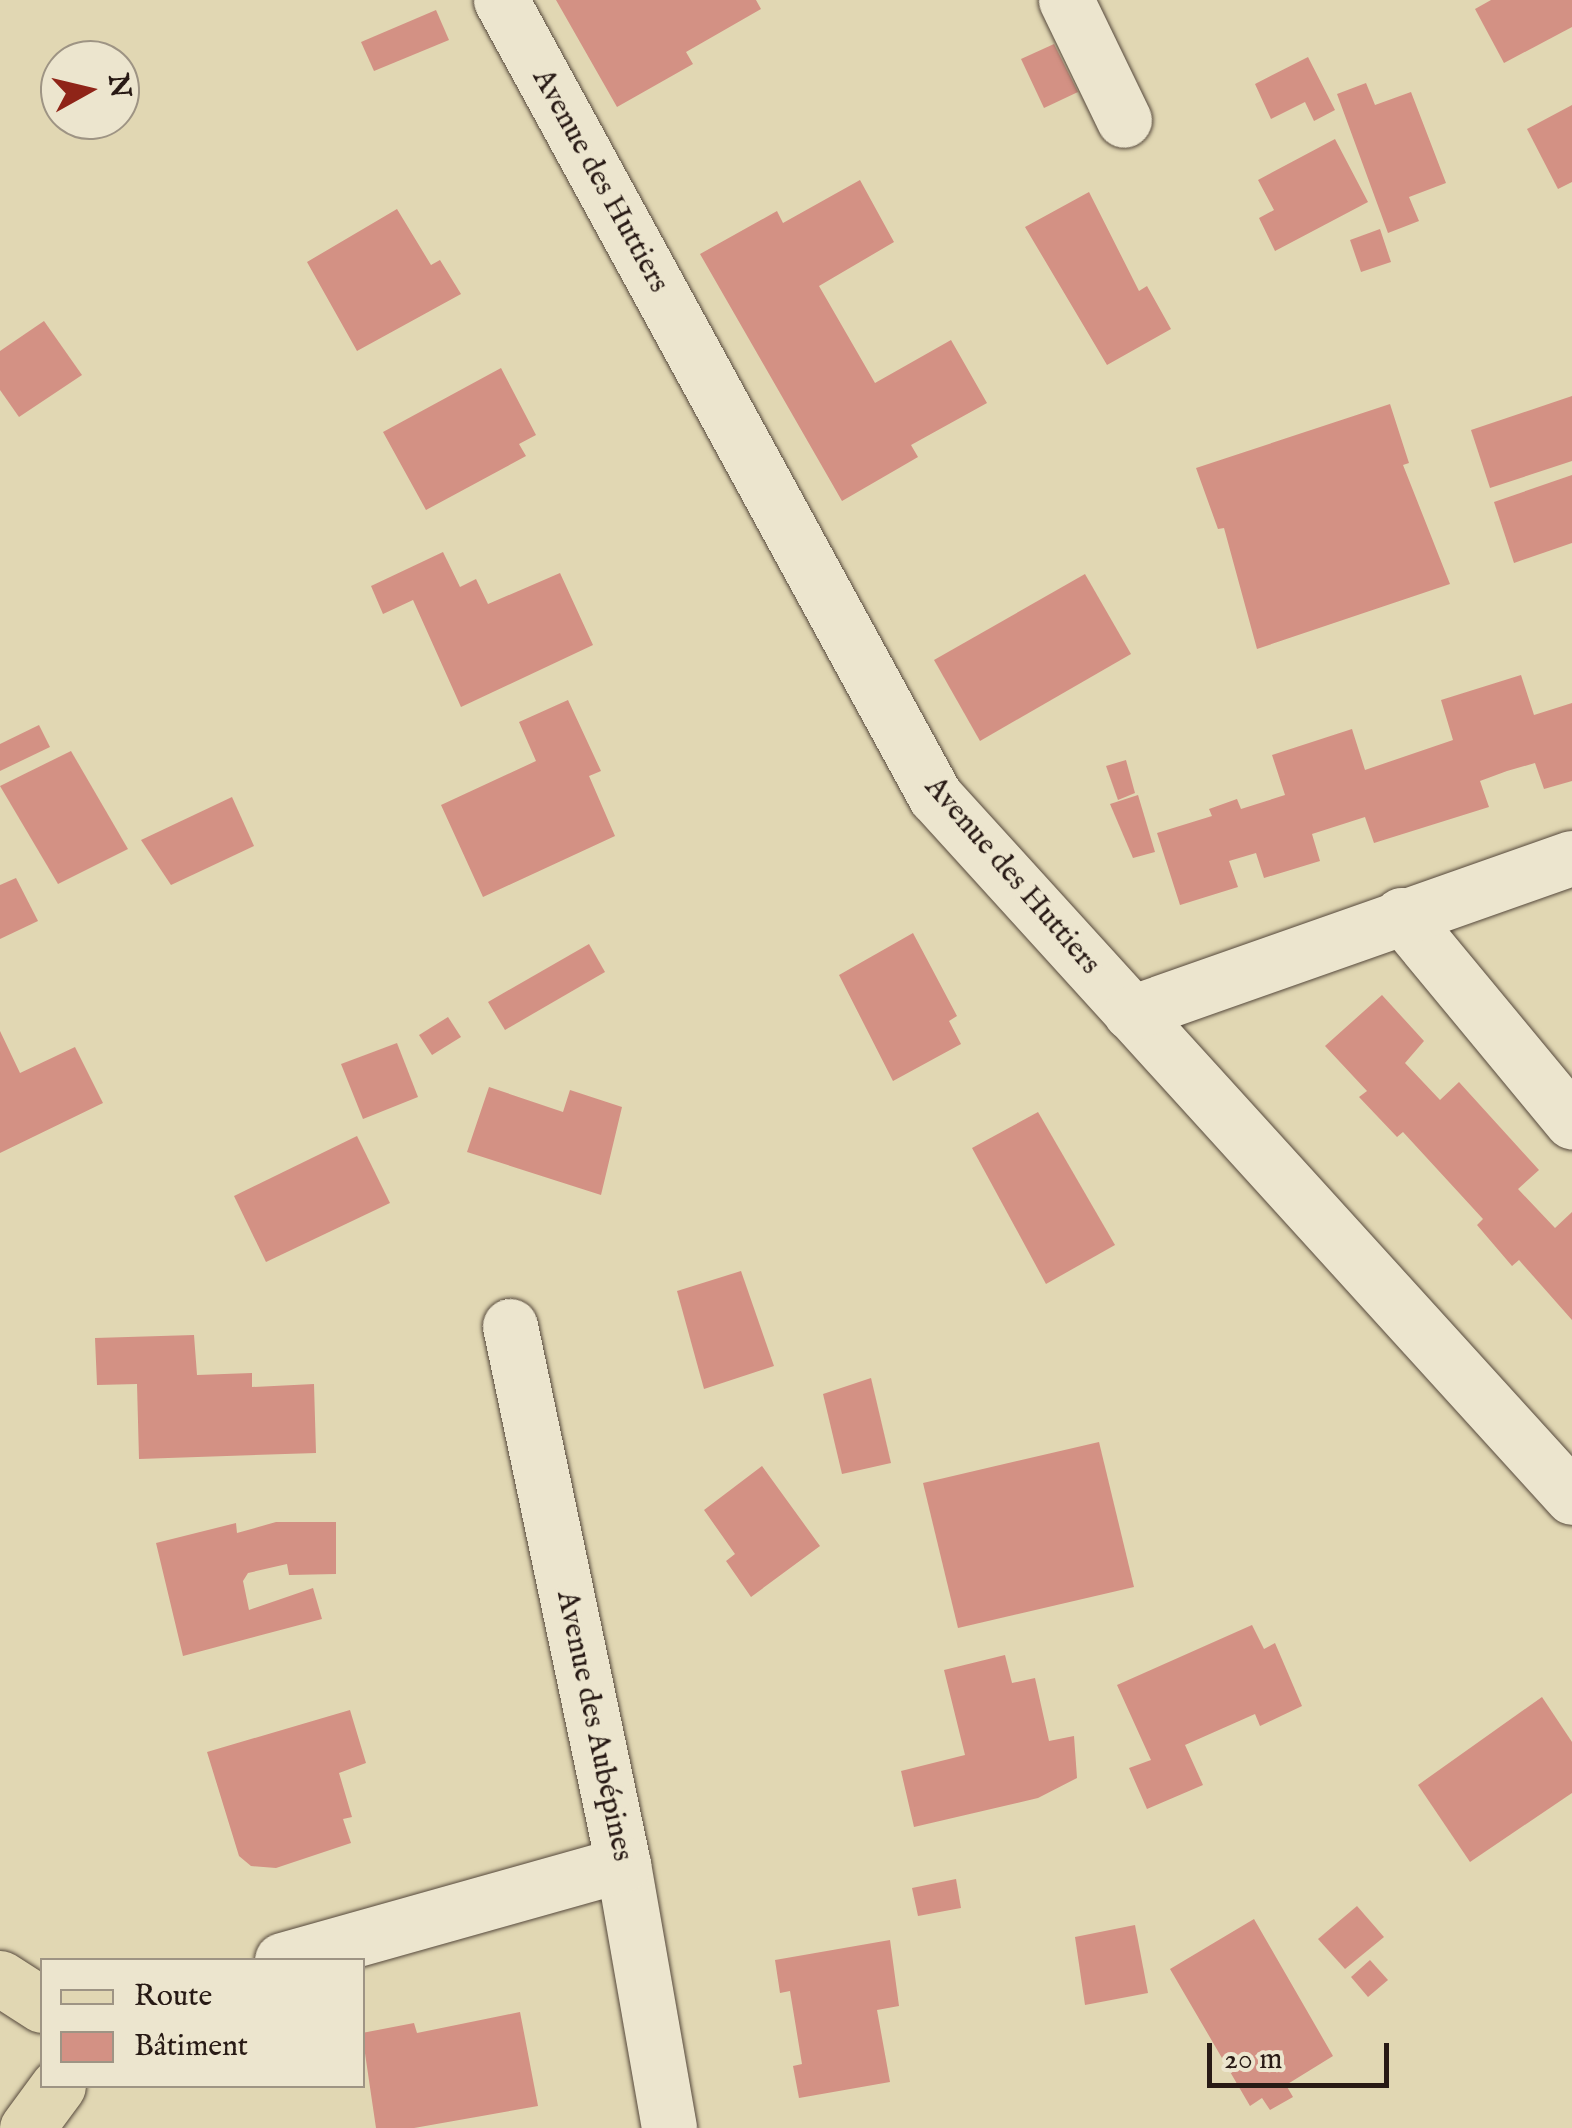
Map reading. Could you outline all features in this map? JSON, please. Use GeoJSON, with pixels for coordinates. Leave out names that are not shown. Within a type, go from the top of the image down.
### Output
{"type":"FeatureCollection","features":[{"type":"Feature","properties":{"kind":"main road"},"geometry":{"type":"LineString","coordinates":[[0,1978],[40,2004]]}},
{"type":"Feature","properties":{"kind":"main road"},"geometry":{"type":"LineString","coordinates":[[27,2128],[57,2088]]}},
{"type":"Feature","properties":{"kind":"street","name":"Avenue des Huttiers"},"geometry":{"type":"LineString","coordinates":[[501,0],[935,796],[1572,1496]]}},
{"type":"Feature","properties":{"kind":"street"},"geometry":{"type":"LineString","coordinates":[[1066,0],[1124,120]]}},
{"type":"Feature","properties":{"kind":"street"},"geometry":{"type":"LineString","coordinates":[[1131,1013],[1572,858]]}},
{"type":"Feature","properties":{"kind":"street"},"geometry":{"type":"LineString","coordinates":[[1401,915],[1572,1122]]}},
{"type":"Feature","properties":{"kind":"street","name":"Avenue des Aubépines"},"geometry":{"type":"LineString","coordinates":[[510,1326],[622,1864],[669,2128]]}},
{"type":"Feature","properties":{"kind":"street"},"geometry":{"type":"LineString","coordinates":[[289,1958],[622,1864]]}},
{"type":"Feature","properties":{"kind":"building"},"geometry":{"type":"Polygon","coordinates":[[[556,0],[756,0],[761,9],[686,52],[693,64],[617,107],[556,0]]]}},
{"type":"Feature","properties":{"kind":"building"},"geometry":{"type":"Polygon","coordinates":[[[1491,0],[1572,0],[1572,27],[1504,63],[1475,9],[1491,0]]]}},
{"type":"Feature","properties":{"kind":"building"},"geometry":{"type":"Polygon","coordinates":[[[436,10],[449,40],[374,71],[361,42],[436,10]]]}},
{"type":"Feature","properties":{"kind":"building"},"geometry":{"type":"Polygon","coordinates":[[[1054,44],[1078,92],[1044,108],[1021,59],[1054,44]]]}},
{"type":"Feature","properties":{"kind":"building"},"geometry":{"type":"Polygon","coordinates":[[[1308,57],[1335,110],[1314,121],[1305,102],[1271,119],[1255,84],[1308,57]]]}},
{"type":"Feature","properties":{"kind":"building"},"geometry":{"type":"Polygon","coordinates":[[[1366,83],[1375,105],[1411,92],[1446,183],[1409,197],[1419,221],[1388,233],[1337,94],[1366,83]]]}},
{"type":"Feature","properties":{"kind":"building"},"geometry":{"type":"Polygon","coordinates":[[[1572,105],[1572,182],[1558,189],[1527,129],[1572,105]]]}},
{"type":"Feature","properties":{"kind":"building"},"geometry":{"type":"Polygon","coordinates":[[[1335,139],[1368,202],[1275,251],[1259,218],[1274,210],[1258,180],[1335,139]]]}},
{"type":"Feature","properties":{"kind":"building"},"geometry":{"type":"Polygon","coordinates":[[[860,180],[894,242],[819,286],[875,383],[951,340],[987,403],[911,445],[918,457],[842,501],[700,254],[777,211],[783,223],[860,180]]]}},
{"type":"Feature","properties":{"kind":"building"},"geometry":{"type":"Polygon","coordinates":[[[1089,192],[1139,291],[1147,286],[1171,329],[1107,365],[1025,227],[1089,192]]]}},
{"type":"Feature","properties":{"kind":"building"},"geometry":{"type":"Polygon","coordinates":[[[397,209],[431,265],[440,260],[461,294],[357,351],[307,262],[397,209]]]}},
{"type":"Feature","properties":{"kind":"building"},"geometry":{"type":"Polygon","coordinates":[[[1380,229],[1391,262],[1361,272],[1350,240],[1380,229]]]}},
{"type":"Feature","properties":{"kind":"building"},"geometry":{"type":"Polygon","coordinates":[[[44,321],[82,375],[19,417],[0,390],[0,351],[44,321]]]}},
{"type":"Feature","properties":{"kind":"building"},"geometry":{"type":"Polygon","coordinates":[[[501,368],[536,435],[519,444],[526,456],[426,510],[383,432],[501,368]]]}},
{"type":"Feature","properties":{"kind":"building"},"geometry":{"type":"Polygon","coordinates":[[[1572,396],[1572,461],[1490,488],[1471,430],[1572,396]]]}},
{"type":"Feature","properties":{"kind":"building"},"geometry":{"type":"Polygon","coordinates":[[[1390,404],[1409,463],[1403,465],[1450,584],[1257,649],[1224,528],[1218,529],[1196,468],[1390,404]]]}},
{"type":"Feature","properties":{"kind":"building"},"geometry":{"type":"Polygon","coordinates":[[[1572,475],[1572,543],[1514,563],[1494,502],[1572,475]]]}},
{"type":"Feature","properties":{"kind":"building"},"geometry":{"type":"Polygon","coordinates":[[[443,552],[460,587],[476,579],[488,604],[560,573],[593,645],[461,707],[413,600],[383,614],[371,586],[443,552]]]}},
{"type":"Feature","properties":{"kind":"building"},"geometry":{"type":"Polygon","coordinates":[[[1085,574],[1131,654],[980,741],[934,660],[1085,574]]]}},
{"type":"Feature","properties":{"kind":"building"},"geometry":{"type":"Polygon","coordinates":[[[1521,675],[1534,715],[1572,703],[1572,781],[1544,789],[1535,763],[1507,771],[1480,781],[1489,807],[1374,843],[1365,817],[1312,834],[1320,861],[1264,878],[1256,853],[1229,861],[1238,887],[1180,905],[1157,833],[1212,816],[1209,809],[1237,799],[1241,809],[1285,795],[1272,755],[1352,729],[1365,770],[1453,740],[1441,700],[1521,675]]]}},
{"type":"Feature","properties":{"kind":"building"},"geometry":{"type":"Polygon","coordinates":[[[568,700],[601,771],[589,776],[615,836],[483,897],[441,805],[536,761],[519,722],[568,700]]]}},
{"type":"Feature","properties":{"kind":"building"},"geometry":{"type":"Polygon","coordinates":[[[39,725],[50,747],[0,771],[0,744],[39,725]]]}},
{"type":"Feature","properties":{"kind":"building"},"geometry":{"type":"Polygon","coordinates":[[[71,751],[128,849],[58,884],[0,786],[71,751]]]}},
{"type":"Feature","properties":{"kind":"building"},"geometry":{"type":"Polygon","coordinates":[[[1126,760],[1135,793],[1118,800],[1106,766],[1126,760]]]}},
{"type":"Feature","properties":{"kind":"building"},"geometry":{"type":"Polygon","coordinates":[[[1138,795],[1155,852],[1133,858],[1110,804],[1138,795]]]}},
{"type":"Feature","properties":{"kind":"building"},"geometry":{"type":"Polygon","coordinates":[[[232,797],[254,846],[171,885],[141,840],[232,797]]]}},
{"type":"Feature","properties":{"kind":"building"},"geometry":{"type":"Polygon","coordinates":[[[16,878],[38,921],[0,939],[0,885],[16,878]]]}},
{"type":"Feature","properties":{"kind":"building"},"geometry":{"type":"Polygon","coordinates":[[[913,933],[957,1016],[949,1021],[961,1044],[893,1081],[839,975],[913,933]]]}},
{"type":"Feature","properties":{"kind":"building"},"geometry":{"type":"Polygon","coordinates":[[[589,944],[605,972],[505,1030],[488,1002],[589,944]]]}},
{"type":"Feature","properties":{"kind":"building"},"geometry":{"type":"Polygon","coordinates":[[[1382,995],[1424,1041],[1405,1063],[1440,1100],[1459,1082],[1539,1170],[1518,1189],[1555,1228],[1572,1212],[1572,1320],[1519,1260],[1512,1266],[1477,1225],[1483,1219],[1403,1132],[1397,1137],[1359,1097],[1367,1091],[1325,1046],[1382,995]]]}},
{"type":"Feature","properties":{"kind":"building"},"geometry":{"type":"Polygon","coordinates":[[[448,1017],[461,1037],[432,1055],[419,1035],[448,1017]]]}},
{"type":"Feature","properties":{"kind":"building"},"geometry":{"type":"Polygon","coordinates":[[[0,1031],[20,1073],[75,1047],[103,1103],[0,1153],[0,1031]]]}},
{"type":"Feature","properties":{"kind":"building"},"geometry":{"type":"Polygon","coordinates":[[[397,1043],[418,1097],[363,1119],[341,1064],[397,1043]]]}},
{"type":"Feature","properties":{"kind":"building"},"geometry":{"type":"Polygon","coordinates":[[[489,1087],[563,1112],[570,1090],[622,1107],[601,1195],[467,1152],[489,1087]]]}},
{"type":"Feature","properties":{"kind":"building"},"geometry":{"type":"Polygon","coordinates":[[[1038,1112],[1115,1245],[1046,1284],[972,1148],[1038,1112]]]}},
{"type":"Feature","properties":{"kind":"building"},"geometry":{"type":"Polygon","coordinates":[[[357,1136],[390,1203],[266,1262],[234,1196],[357,1136]]]}},
{"type":"Feature","properties":{"kind":"building"},"geometry":{"type":"Polygon","coordinates":[[[741,1271],[774,1366],[704,1389],[677,1291],[741,1271]]]}},
{"type":"Feature","properties":{"kind":"building"},"geometry":{"type":"Polygon","coordinates":[[[194,1335],[197,1375],[252,1373],[252,1387],[314,1384],[316,1453],[139,1459],[137,1384],[97,1385],[95,1338],[194,1335]]]}},
{"type":"Feature","properties":{"kind":"building"},"geometry":{"type":"Polygon","coordinates":[[[871,1378],[891,1463],[842,1474],[823,1394],[871,1378]]]}},
{"type":"Feature","properties":{"kind":"building"},"geometry":{"type":"Polygon","coordinates":[[[1099,1442],[1134,1587],[958,1628],[923,1483],[1099,1442]]]}},
{"type":"Feature","properties":{"kind":"building"},"geometry":{"type":"Polygon","coordinates":[[[762,1466],[820,1546],[751,1597],[726,1561],[735,1554],[704,1510],[762,1466]]]}},
{"type":"Feature","properties":{"kind":"building"},"geometry":{"type":"Polygon","coordinates":[[[276,1522],[336,1522],[336,1574],[289,1575],[287,1564],[248,1573],[243,1581],[249,1610],[313,1588],[322,1619],[183,1656],[156,1543],[236,1523],[237,1533],[276,1522]]]}},
{"type":"Feature","properties":{"kind":"building"},"geometry":{"type":"Polygon","coordinates":[[[1252,1625],[1264,1649],[1275,1643],[1302,1706],[1260,1726],[1255,1714],[1185,1745],[1203,1785],[1147,1809],[1129,1768],[1151,1760],[1117,1685],[1252,1625]]]}},
{"type":"Feature","properties":{"kind":"building"},"geometry":{"type":"Polygon","coordinates":[[[1005,1655],[1012,1683],[1035,1678],[1049,1741],[1074,1736],[1077,1778],[1038,1798],[914,1827],[901,1771],[965,1755],[944,1670],[1005,1655]]]}},
{"type":"Feature","properties":{"kind":"building"},"geometry":{"type":"Polygon","coordinates":[[[1542,1697],[1572,1742],[1572,1793],[1470,1862],[1418,1785],[1542,1697]]]}},
{"type":"Feature","properties":{"kind":"building"},"geometry":{"type":"Polygon","coordinates":[[[350,1710],[366,1763],[339,1773],[352,1817],[343,1819],[351,1843],[276,1868],[251,1866],[239,1856],[207,1752],[350,1710]]]}},
{"type":"Feature","properties":{"kind":"building"},"geometry":{"type":"Polygon","coordinates":[[[956,1879],[961,1908],[918,1916],[912,1888],[956,1879]]]}},
{"type":"Feature","properties":{"kind":"building"},"geometry":{"type":"Polygon","coordinates":[[[1357,1906],[1384,1937],[1345,1969],[1318,1939],[1357,1906]]]}},
{"type":"Feature","properties":{"kind":"building"},"geometry":{"type":"Polygon","coordinates":[[[1254,1919],[1333,2056],[1286,2085],[1293,2097],[1270,2110],[1262,2098],[1250,2106],[1170,1969],[1254,1919]]]}},
{"type":"Feature","properties":{"kind":"building"},"geometry":{"type":"Polygon","coordinates":[[[1135,1925],[1148,1993],[1085,2005],[1075,1937],[1135,1925]]]}},
{"type":"Feature","properties":{"kind":"building"},"geometry":{"type":"Polygon","coordinates":[[[890,1940],[899,2006],[877,2010],[890,2082],[799,2098],[793,2066],[802,2064],[790,1991],[780,1993],[775,1960],[890,1940]]]}},
{"type":"Feature","properties":{"kind":"building"},"geometry":{"type":"Polygon","coordinates":[[[1370,1960],[1388,1980],[1368,1997],[1351,1977],[1370,1960]]]}},
{"type":"Feature","properties":{"kind":"building"},"geometry":{"type":"Polygon","coordinates":[[[520,2012],[538,2106],[414,2128],[376,2128],[365,2032],[414,2023],[417,2033],[520,2012]]]}}]}
